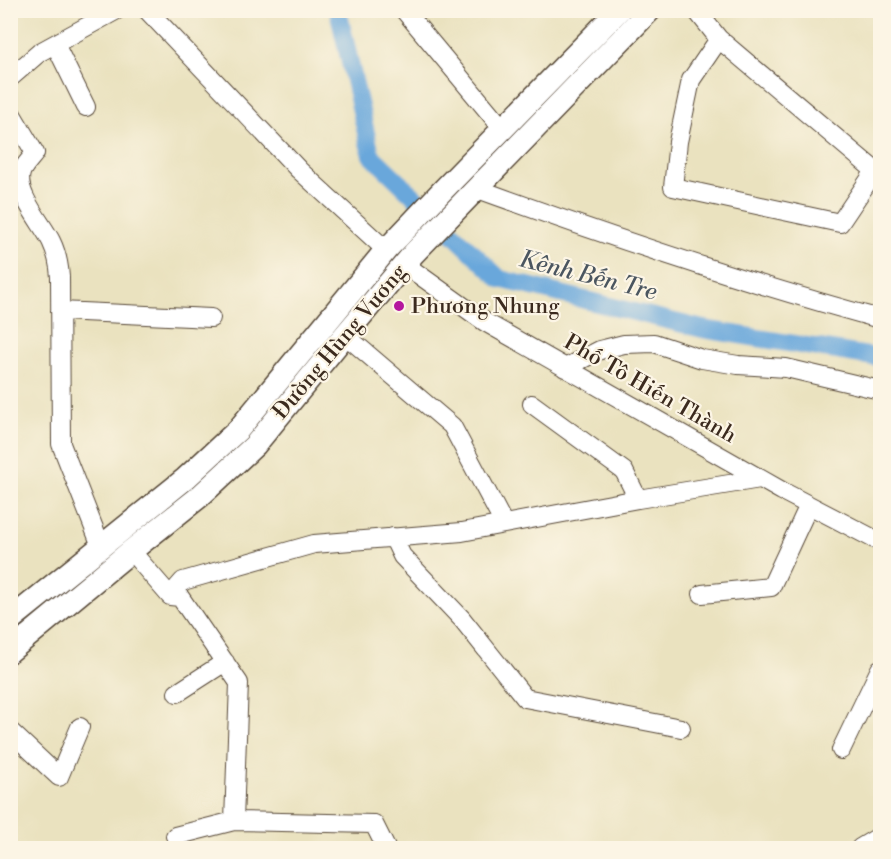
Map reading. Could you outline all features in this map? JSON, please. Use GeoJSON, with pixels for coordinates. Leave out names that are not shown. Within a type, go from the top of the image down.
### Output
{"type":"FeatureCollection","features":[{"type":"Feature","properties":{"kind":"main road","name":"Đường Hùng Vương"},"geometry":{"type":"LineString","coordinates":[[10,620],[185,479],[238,430],[391,245],[619,10]]}},
{"type":"Feature","properties":{"kind":"main road","name":"Đường Hùng Vương"},"geometry":{"type":"LineString","coordinates":[[10,651],[199,497],[255,445],[409,259],[650,10]]}},
{"type":"Feature","properties":{"kind":"main road"},"geometry":{"type":"LineString","coordinates":[[391,245],[409,259]]}},
{"type":"Feature","properties":{"kind":"street"},"geometry":{"type":"LineString","coordinates":[[10,78],[40,52],[117,10]]}},
{"type":"Feature","properties":{"kind":"street"},"geometry":{"type":"LineString","coordinates":[[147,10],[299,170],[391,245]]}},
{"type":"Feature","properties":{"kind":"street"},"geometry":{"type":"LineString","coordinates":[[404,10],[503,129]]}},
{"type":"Feature","properties":{"kind":"street"},"geometry":{"type":"LineString","coordinates":[[696,10],[719,39],[878,173],[840,223],[673,187],[678,142],[691,80],[719,39]]}},
{"type":"Feature","properties":{"kind":"street"},"geometry":{"type":"LineString","coordinates":[[55,44],[86,107]]}},
{"type":"Feature","properties":{"kind":"street"},"geometry":{"type":"LineString","coordinates":[[10,111],[35,153],[21,173],[21,188],[50,239],[58,258],[61,444],[101,546]]}},
{"type":"Feature","properties":{"kind":"street"},"geometry":{"type":"LineString","coordinates":[[478,189],[749,281],[880,319]]}},
{"type":"Feature","properties":{"kind":"street","name":"Phố Tô Hiến Thành"},"geometry":{"type":"LineString","coordinates":[[409,259],[485,322],[760,479],[880,542]]}},
{"type":"Feature","properties":{"kind":"street"},"geometry":{"type":"LineString","coordinates":[[60,311],[211,318]]}},
{"type":"Feature","properties":{"kind":"street"},"geometry":{"type":"LineString","coordinates":[[345,335],[452,426],[504,524]]}},
{"type":"Feature","properties":{"kind":"street"},"geometry":{"type":"LineString","coordinates":[[565,368],[600,350],[624,344],[654,343],[702,359],[738,365],[786,368],[880,390]]}},
{"type":"Feature","properties":{"kind":"street"},"geometry":{"type":"LineString","coordinates":[[532,404],[624,471],[638,500]]}},
{"type":"Feature","properties":{"kind":"street"},"geometry":{"type":"LineString","coordinates":[[170,596],[183,581],[314,544],[462,532],[760,479]]}},
{"type":"Feature","properties":{"kind":"street"},"geometry":{"type":"LineString","coordinates":[[702,594],[771,587],[809,505]]}},
{"type":"Feature","properties":{"kind":"street"},"geometry":{"type":"LineString","coordinates":[[393,537],[402,556],[462,619],[525,698],[681,728]]}},
{"type":"Feature","properties":{"kind":"street"},"geometry":{"type":"LineString","coordinates":[[131,551],[170,596],[180,597],[239,683],[234,821]]}},
{"type":"Feature","properties":{"kind":"street"},"geometry":{"type":"LineString","coordinates":[[177,693],[225,662]]}},
{"type":"Feature","properties":{"kind":"street"},"geometry":{"type":"LineString","coordinates":[[841,750],[880,669]]}},
{"type":"Feature","properties":{"kind":"street"},"geometry":{"type":"LineString","coordinates":[[10,731],[58,777],[80,726]]}},
{"type":"Feature","properties":{"kind":"street"},"geometry":{"type":"LineString","coordinates":[[175,836],[234,821],[374,824],[386,849]]}},
{"type":"Feature","properties":{"kind":"street"},"geometry":{"type":"LineString","coordinates":[[860,849],[880,836]]}},
{"type":"Feature","properties":{"kind":"waterway","name":"Kênh Bến Tre"},"geometry":{"type":"LineString","coordinates":[[338,10],[371,155],[500,279],[703,329],[880,358]]}},
{"type":"Feature","properties":{"kind":"place","name":"Phương Nhung"},"geometry":{"type":"Point","coordinates":[399,306]}}]}
